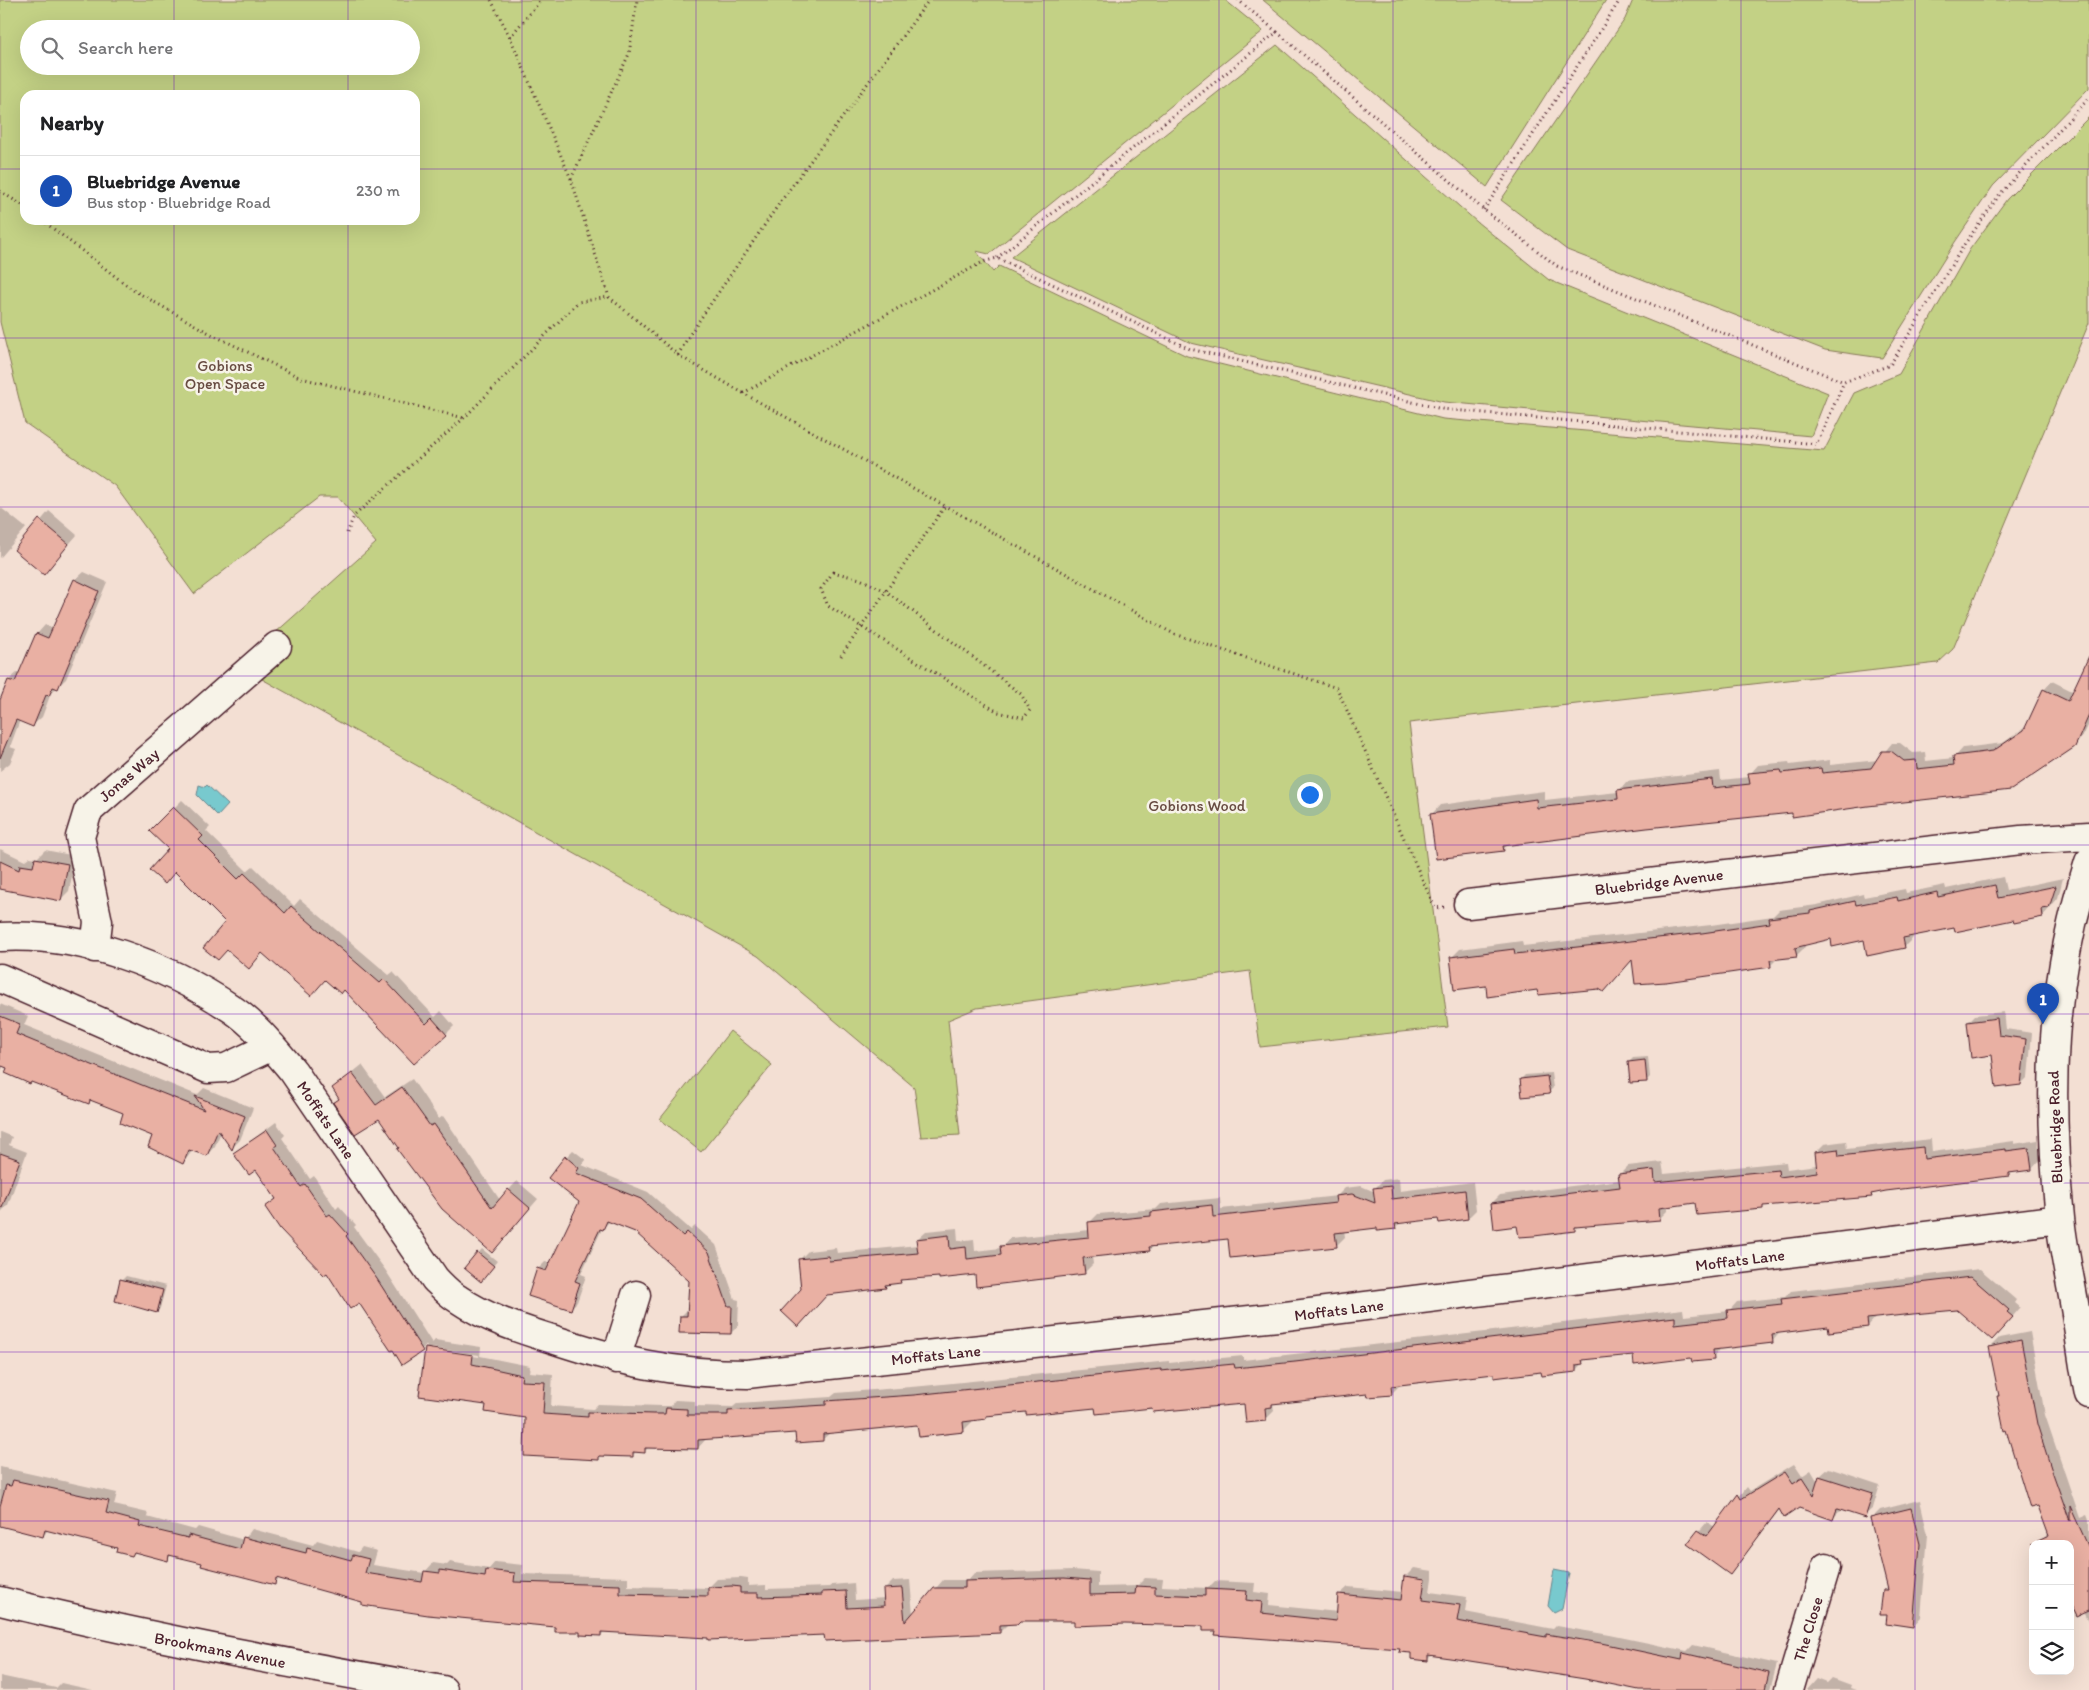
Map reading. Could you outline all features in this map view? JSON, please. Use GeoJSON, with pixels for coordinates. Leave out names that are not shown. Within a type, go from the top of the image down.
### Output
{"type":"FeatureCollection","features":[{"type":"Feature","properties":{"kind":"street","name":"Jonas Way"},"geometry":{"type":"LineString","coordinates":[[95,948],[98,922],[80,837],[88,811],[277,646]]}},
{"type":"Feature","properties":{"kind":"street","name":"Bluebridge Avenue"},"geometry":{"type":"LineString","coordinates":[[1468,904],[2021,840],[2089,836]]}},
{"type":"Feature","properties":{"kind":"street","name":"Bluebridge Road"},"geometry":{"type":"LineString","coordinates":[[2089,862],[2069,934],[2060,981],[2052,1048],[2052,1116],[2060,1220],[2089,1394]]}},
{"type":"Feature","properties":{"kind":"street","name":"Moffats Lane"},"geometry":{"type":"LineString","coordinates":[[0,937],[42,937],[95,948],[139,962],[179,979],[233,1010],[272,1046],[293,1071],[430,1272],[456,1298],[495,1320],[616,1359],[701,1374],[747,1374],[1278,1317],[2060,1220]]}},
{"type":"Feature","properties":{"kind":"street"},"geometry":{"type":"LineString","coordinates":[[0,978],[208,1070],[226,1068],[272,1046]]}},
{"type":"Feature","properties":{"kind":"street"},"geometry":{"type":"LineString","coordinates":[[616,1359],[636,1295]]}},
{"type":"Feature","properties":{"kind":"street","name":"The Close"},"geometry":{"type":"LineString","coordinates":[[1789,1690],[1826,1567]]}},
{"type":"Feature","properties":{"kind":"street","name":"Brookmans Avenue"},"geometry":{"type":"LineString","coordinates":[[0,1601],[108,1627],[273,1662],[443,1690]]}},
{"type":"Feature","properties":{"kind":"path"},"geometry":{"type":"LineString","coordinates":[[491,0],[510,37],[571,179],[609,296],[678,355],[743,394],[1174,634],[1337,688],[1435,908],[1468,904]]}},
{"type":"Feature","properties":{"kind":"path"},"geometry":{"type":"LineString","coordinates":[[510,37],[541,0]]}},
{"type":"Feature","properties":{"kind":"path"},"geometry":{"type":"LineString","coordinates":[[571,179],[629,54],[637,0]]}},
{"type":"Feature","properties":{"kind":"path"},"geometry":{"type":"LineString","coordinates":[[678,355],[690,334],[781,200],[930,0]]}},
{"type":"Feature","properties":{"kind":"path"},"geometry":{"type":"LineString","coordinates":[[1238,0],[1484,210],[1557,266],[1844,382],[1890,366],[1964,244],[2000,194],[2089,98]]}},
{"type":"Feature","properties":{"kind":"path"},"geometry":{"type":"LineString","coordinates":[[1484,210],[1620,0]]}},
{"type":"Feature","properties":{"kind":"path"},"geometry":{"type":"LineString","coordinates":[[743,394],[982,262],[997,258],[1277,32]]}},
{"type":"Feature","properties":{"kind":"path"},"geometry":{"type":"LineString","coordinates":[[0,191],[20,204]]}},
{"type":"Feature","properties":{"kind":"path"},"geometry":{"type":"LineString","coordinates":[[48,225],[133,290],[211,334],[301,378],[464,418]]}},
{"type":"Feature","properties":{"kind":"path"},"geometry":{"type":"LineString","coordinates":[[997,258],[1190,349],[1442,409],[1817,444],[1844,382]]}},
{"type":"Feature","properties":{"kind":"path"},"geometry":{"type":"LineString","coordinates":[[347,533],[354,516],[464,418],[578,302],[609,296]]}},
{"type":"Feature","properties":{"kind":"path"},"geometry":{"type":"LineString","coordinates":[[841,656],[945,506]]}},
{"type":"Feature","properties":{"kind":"path"},"geometry":{"type":"LineString","coordinates":[[833,572],[860,579],[886,591],[1021,694],[1030,710],[1024,718],[998,712],[861,627],[828,606],[821,589],[833,572]]}},
{"type":"Feature","properties":{"kind":"green space"},"geometry":{"type":"Polygon","coordinates":[[[0,0],[1225,0],[1263,31],[989,254],[976,251],[993,272],[999,266],[1187,356],[1443,419],[1824,451],[1854,393],[1899,374],[1970,249],[2007,199],[2089,117],[2089,323],[1953,649],[1938,663],[1409,723],[1448,1027],[1260,1047],[1250,971],[977,1008],[948,1020],[960,1135],[921,1137],[914,1087],[758,956],[262,679],[270,667],[265,642],[376,543],[338,497],[319,497],[194,594],[115,486],[25,423],[0,322],[0,0]]]}},
{"type":"Feature","properties":{"kind":"green space"},"geometry":{"type":"Polygon","coordinates":[[[1263,0],[1606,0],[1487,187],[1263,0]]]}},
{"type":"Feature","properties":{"kind":"green space"},"geometry":{"type":"Polygon","coordinates":[[[1633,0],[2089,0],[2089,88],[1993,186],[1955,242],[1882,358],[1825,350],[1567,250],[1501,200],[1625,19],[1633,0]]]}},
{"type":"Feature","properties":{"kind":"green space"},"geometry":{"type":"Polygon","coordinates":[[[1277,45],[1477,222],[1549,280],[1828,393],[1811,436],[1444,402],[1191,343],[1011,257],[1277,45]]]}},
{"type":"Feature","properties":{"kind":"green space"},"geometry":{"type":"Polygon","coordinates":[[[730,1031],[772,1065],[701,1152],[660,1119],[730,1031]]]}},
{"type":"Feature","properties":{"kind":"water"},"geometry":{"type":"Polygon","coordinates":[[[199,785],[205,787],[207,785],[228,805],[218,816],[197,795],[199,785]]]}},
{"type":"Feature","properties":{"kind":"water"},"geometry":{"type":"Polygon","coordinates":[[[1554,1570],[1569,1573],[1562,1609],[1554,1613],[1548,1606],[1554,1570]]]}},
{"type":"Feature","properties":{"kind":"building"},"geometry":{"type":"Polygon","coordinates":[[[39,519],[69,544],[44,575],[14,550],[39,519]]]}},
{"type":"Feature","properties":{"kind":"building"},"geometry":{"type":"Polygon","coordinates":[[[74,579],[99,591],[58,689],[53,687],[49,696],[46,695],[33,727],[16,720],[0,758],[0,700],[8,680],[15,682],[36,633],[48,638],[74,579]]]}},
{"type":"Feature","properties":{"kind":"building"},"geometry":{"type":"Polygon","coordinates":[[[2089,656],[2089,715],[2075,747],[2011,790],[1868,806],[1792,817],[1792,813],[1647,828],[1503,846],[1504,851],[1436,859],[1430,814],[1536,799],[1537,808],[1618,799],[1617,790],[1712,779],[1713,788],[1750,784],[1748,773],[1781,770],[1782,773],[1821,768],[1822,773],[1871,768],[1882,751],[1891,751],[1904,761],[1916,760],[1917,769],[1954,765],[1953,756],[1993,751],[2024,730],[2043,689],[2068,701],[2089,656]]]}},
{"type":"Feature","properties":{"kind":"building"},"geometry":{"type":"Polygon","coordinates":[[[173,807],[203,836],[199,840],[238,879],[244,873],[285,913],[291,906],[380,983],[384,979],[426,1024],[432,1018],[447,1035],[414,1064],[344,990],[341,994],[325,980],[311,996],[262,953],[249,969],[227,950],[218,960],[203,948],[225,922],[175,872],[165,884],[149,870],[168,849],[149,831],[173,807]]]}},
{"type":"Feature","properties":{"kind":"building"},"geometry":{"type":"Polygon","coordinates":[[[35,858],[68,864],[61,901],[0,889],[0,861],[19,870],[20,865],[33,867],[35,858]]]}},
{"type":"Feature","properties":{"kind":"building"},"geometry":{"type":"Polygon","coordinates":[[[1995,885],[1998,898],[2056,886],[2049,908],[2042,909],[2043,917],[2014,923],[2013,920],[1955,932],[1954,928],[1903,938],[1905,948],[1867,956],[1864,940],[1832,947],[1831,939],[1795,948],[1797,957],[1770,960],[1771,967],[1666,982],[1635,984],[1632,960],[1604,992],[1599,989],[1538,995],[1537,990],[1487,997],[1486,986],[1454,990],[1450,957],[1514,949],[1515,954],[1702,933],[1770,923],[1769,918],[1810,913],[1810,911],[1855,901],[1856,905],[1897,897],[1898,901],[1937,892],[1938,897],[1995,885]]]}},
{"type":"Feature","properties":{"kind":"building"},"geometry":{"type":"Polygon","coordinates":[[[0,1016],[20,1024],[16,1034],[45,1046],[204,1110],[195,1096],[245,1116],[232,1150],[218,1130],[207,1156],[189,1150],[183,1164],[148,1147],[152,1136],[120,1123],[123,1113],[90,1100],[89,1104],[31,1082],[30,1084],[5,1073],[7,1068],[2,1066],[0,1071],[0,1016]]]}},
{"type":"Feature","properties":{"kind":"building"},"geometry":{"type":"Polygon","coordinates":[[[1997,1018],[1999,1035],[2026,1039],[2021,1085],[1996,1088],[1992,1055],[1971,1058],[1967,1022],[1997,1018]]]}},
{"type":"Feature","properties":{"kind":"building"},"geometry":{"type":"Polygon","coordinates":[[[1645,1060],[1647,1082],[1630,1083],[1628,1062],[1645,1060]]]}},
{"type":"Feature","properties":{"kind":"building"},"geometry":{"type":"Polygon","coordinates":[[[352,1073],[376,1105],[402,1087],[430,1126],[434,1124],[492,1208],[508,1189],[530,1208],[492,1253],[442,1209],[397,1149],[399,1148],[379,1119],[355,1134],[333,1103],[339,1099],[332,1088],[352,1073]]]}},
{"type":"Feature","properties":{"kind":"building"},"geometry":{"type":"Polygon","coordinates":[[[1547,1076],[1550,1094],[1522,1097],[1520,1079],[1547,1076]]]}},
{"type":"Feature","properties":{"kind":"building"},"geometry":{"type":"Polygon","coordinates":[[[267,1130],[277,1145],[274,1147],[301,1187],[305,1184],[327,1216],[330,1214],[348,1234],[346,1236],[377,1279],[423,1351],[402,1365],[359,1303],[350,1309],[327,1273],[324,1275],[280,1229],[265,1207],[276,1199],[256,1170],[249,1175],[233,1153],[267,1130]]]}},
{"type":"Feature","properties":{"kind":"building"},"geometry":{"type":"Polygon","coordinates":[[[1923,1147],[1924,1159],[2029,1148],[2032,1170],[2009,1173],[2009,1176],[1886,1191],[1871,1194],[1872,1197],[1763,1206],[1763,1209],[1697,1215],[1695,1203],[1659,1208],[1660,1220],[1575,1227],[1575,1231],[1534,1236],[1519,1237],[1517,1226],[1494,1229],[1491,1203],[1620,1187],[1618,1174],[1654,1170],[1655,1182],[1778,1170],[1779,1177],[1817,1172],[1815,1152],[1838,1149],[1839,1156],[1923,1147]]]}},
{"type":"Feature","properties":{"kind":"building"},"geometry":{"type":"Polygon","coordinates":[[[0,1153],[20,1160],[2,1208],[0,1208],[0,1153]]]}},
{"type":"Feature","properties":{"kind":"building"},"geometry":{"type":"Polygon","coordinates":[[[565,1156],[579,1168],[576,1173],[641,1199],[683,1236],[687,1232],[709,1252],[728,1306],[732,1306],[731,1334],[679,1333],[680,1316],[687,1316],[689,1281],[635,1232],[607,1221],[603,1230],[600,1229],[575,1281],[580,1283],[571,1310],[528,1296],[537,1268],[546,1271],[579,1202],[548,1178],[565,1156]]]}},
{"type":"Feature","properties":{"kind":"building"},"geometry":{"type":"Polygon","coordinates":[[[1391,1186],[1392,1199],[1465,1190],[1468,1219],[1439,1223],[1438,1219],[1395,1224],[1396,1229],[1377,1231],[1377,1228],[1335,1233],[1337,1247],[1230,1258],[1228,1239],[1149,1247],[1150,1251],[1083,1258],[1085,1274],[976,1287],[975,1275],[939,1279],[939,1277],[900,1280],[901,1283],[885,1285],[886,1288],[827,1295],[798,1327],[781,1311],[801,1289],[798,1259],[828,1256],[829,1261],[918,1253],[916,1239],[949,1235],[950,1249],[966,1247],[967,1259],[1001,1255],[1000,1246],[1089,1237],[1088,1222],[1151,1216],[1151,1212],[1212,1205],[1213,1217],[1336,1203],[1335,1196],[1352,1194],[1375,1203],[1373,1188],[1391,1186]]]}},
{"type":"Feature","properties":{"kind":"building"},"geometry":{"type":"Polygon","coordinates":[[[477,1252],[494,1266],[481,1282],[464,1268],[477,1252]]]}},
{"type":"Feature","properties":{"kind":"building"},"geometry":{"type":"Polygon","coordinates":[[[1971,1277],[2009,1310],[2007,1312],[2013,1317],[1992,1340],[1957,1310],[1867,1319],[1868,1327],[1829,1332],[1828,1327],[1772,1334],[1773,1343],[1713,1350],[1714,1360],[1692,1362],[1691,1358],[1634,1365],[1633,1355],[1582,1360],[1583,1364],[1576,1365],[1576,1372],[1542,1376],[1541,1372],[1494,1378],[1494,1374],[1391,1386],[1392,1395],[1368,1397],[1367,1394],[1272,1404],[1272,1407],[1265,1408],[1266,1421],[1246,1423],[1244,1404],[1153,1412],[1152,1408],[1096,1414],[1095,1408],[1026,1415],[1026,1412],[986,1416],[986,1419],[963,1422],[964,1432],[919,1437],[917,1425],[823,1434],[823,1441],[796,1443],[795,1433],[698,1440],[698,1449],[645,1448],[645,1453],[633,1452],[633,1457],[599,1456],[599,1460],[524,1456],[525,1418],[485,1412],[486,1405],[419,1396],[425,1348],[473,1355],[472,1364],[522,1375],[521,1381],[545,1382],[543,1414],[588,1417],[588,1412],[665,1414],[666,1408],[687,1409],[687,1415],[728,1415],[728,1411],[826,1405],[826,1401],[914,1395],[1161,1369],[1161,1371],[1234,1364],[1235,1368],[1295,1362],[1675,1317],[1675,1324],[1728,1318],[1727,1310],[1782,1304],[1781,1299],[1971,1277]]]}},
{"type":"Feature","properties":{"kind":"building"},"geometry":{"type":"Polygon","coordinates":[[[120,1279],[163,1290],[157,1313],[115,1301],[120,1279]]]}},
{"type":"Feature","properties":{"kind":"building"},"geometry":{"type":"Polygon","coordinates":[[[2021,1340],[2037,1424],[2051,1468],[2070,1521],[2070,1506],[2089,1548],[2089,1610],[2076,1616],[2074,1612],[2074,1540],[2040,1540],[2049,1536],[2038,1506],[2030,1508],[2006,1430],[2004,1431],[1989,1347],[2021,1340]]]}},
{"type":"Feature","properties":{"kind":"building"},"geometry":{"type":"Polygon","coordinates":[[[1785,1472],[1793,1484],[1802,1478],[1813,1495],[1819,1476],[1873,1493],[1865,1518],[1837,1509],[1833,1520],[1799,1508],[1784,1518],[1779,1509],[1730,1575],[1687,1544],[1698,1530],[1707,1536],[1738,1494],[1741,1499],[1785,1472]]]}},
{"type":"Feature","properties":{"kind":"building"},"geometry":{"type":"Polygon","coordinates":[[[13,1480],[109,1501],[106,1513],[140,1522],[139,1526],[188,1538],[188,1535],[240,1549],[243,1537],[306,1553],[307,1548],[351,1560],[353,1555],[369,1559],[365,1573],[422,1582],[424,1571],[440,1573],[440,1570],[485,1577],[486,1570],[515,1573],[514,1582],[620,1585],[620,1594],[708,1596],[708,1587],[732,1586],[740,1587],[740,1593],[758,1593],[758,1597],[822,1595],[822,1592],[846,1591],[847,1608],[884,1606],[883,1589],[902,1588],[905,1622],[934,1588],[965,1588],[965,1581],[1064,1578],[1090,1580],[1090,1595],[1135,1594],[1136,1586],[1155,1587],[1155,1594],[1205,1596],[1205,1589],[1247,1591],[1246,1600],[1262,1602],[1261,1613],[1336,1621],[1338,1594],[1401,1600],[1404,1576],[1425,1579],[1422,1600],[1460,1605],[1457,1621],[1546,1637],[1546,1634],[1601,1643],[1682,1660],[1683,1653],[1769,1673],[1765,1690],[1639,1690],[1585,1679],[1428,1655],[1428,1661],[1411,1659],[1411,1653],[1399,1652],[1400,1649],[1215,1635],[1216,1631],[1203,1631],[1203,1626],[1125,1624],[1074,1626],[1074,1621],[1020,1621],[1017,1624],[1000,1625],[1000,1633],[825,1641],[824,1635],[708,1640],[708,1638],[601,1632],[601,1636],[580,1635],[580,1632],[555,1632],[555,1627],[428,1615],[362,1605],[362,1602],[276,1578],[275,1585],[201,1566],[202,1563],[169,1555],[168,1561],[134,1552],[132,1556],[116,1552],[117,1548],[45,1530],[43,1537],[0,1526],[0,1506],[6,1485],[11,1486],[13,1480]]]}},
{"type":"Feature","properties":{"kind":"building"},"geometry":{"type":"Polygon","coordinates":[[[1911,1508],[1920,1544],[1913,1627],[1886,1623],[1887,1614],[1880,1614],[1883,1590],[1888,1590],[1870,1518],[1911,1508]]]}},
{"type":"Feature","properties":{"kind":"place","name":"Bluebridge Avenue"},"geometry":{"type":"Point","coordinates":[2043,1024]}},
{"type":"Feature","properties":{"kind":"park label","name":"Gobions Open Space"},"geometry":{"type":"Point","coordinates":[225,374]}},
{"type":"Feature","properties":{"kind":"park label","name":"Gobions Wood"},"geometry":{"type":"Point","coordinates":[1197,805]}}]}
